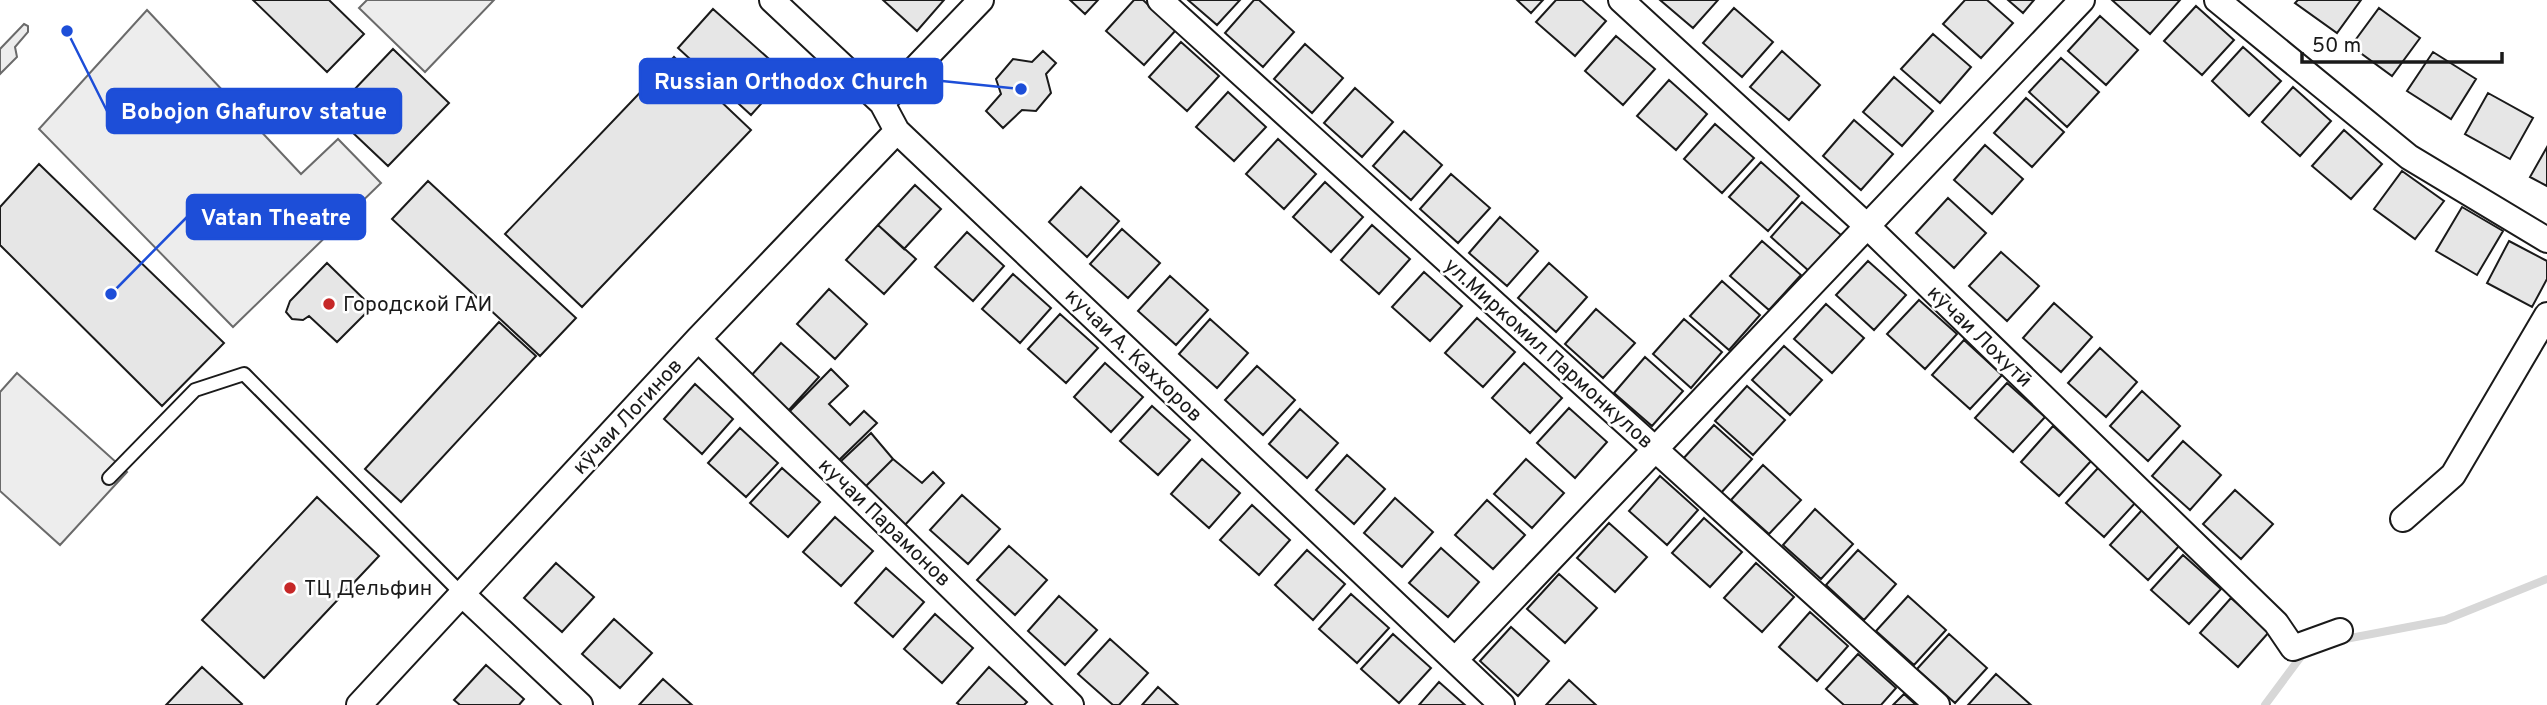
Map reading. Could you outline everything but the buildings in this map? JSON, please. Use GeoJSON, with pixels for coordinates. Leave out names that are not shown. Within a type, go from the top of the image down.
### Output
{"type":"FeatureCollection","features":[{"type":"Feature","properties":{"kind":"street","name":"кучаи А. Каххоров"},"geometry":{"type":"LineString","coordinates":[[772,0],[882,103],[897,131],[1502,705]]}},
{"type":"Feature","properties":{"kind":"street"},"geometry":{"type":"LineString","coordinates":[[882,103],[981,0]]}},
{"type":"Feature","properties":{"kind":"street","name":"ул.Миркомил Пармонкулов"},"geometry":{"type":"LineString","coordinates":[[1160,0],[1937,705]]}},
{"type":"Feature","properties":{"kind":"street","name":"кӯчаи Лохутӣ"},"geometry":{"type":"LineString","coordinates":[[1621,0],[1867,226],[2276,623],[2293,648],[2340,631]]}},
{"type":"Feature","properties":{"kind":"street"},"geometry":{"type":"LineString","coordinates":[[1455,660],[2082,0]]}},
{"type":"Feature","properties":{"kind":"street"},"geometry":{"type":"LineString","coordinates":[[2217,0],[2409,157],[2547,240]]}},
{"type":"Feature","properties":{"kind":"street","name":"кӯчаи Логинов"},"geometry":{"type":"LineString","coordinates":[[359,705],[698,339],[897,131]]}},
{"type":"Feature","properties":{"kind":"street"},"geometry":{"type":"LineString","coordinates":[[2403,519],[2453,475],[2547,315]]}},
{"type":"Feature","properties":{"kind":"street","name":"кучаи Парамонов"},"geometry":{"type":"LineString","coordinates":[[698,339],[1072,705]]}},
{"type":"Feature","properties":{"kind":"street"},"geometry":{"type":"LineString","coordinates":[[462,594],[580,705]]}},
{"type":"Feature","properties":{"kind":"lane"},"geometry":{"type":"LineString","coordinates":[[109,478],[195,390],[244,374],[462,594]]}},
{"type":"Feature","properties":{"kind":"shaded area"},"geometry":{"type":"Polygon","coordinates":[[[367,0],[494,0],[425,72],[359,8],[367,0]]]}},
{"type":"Feature","properties":{"kind":"shaded area"},"geometry":{"type":"Polygon","coordinates":[[[147,10],[301,174],[338,139],[381,183],[233,327],[39,129],[147,10]]]}},
{"type":"Feature","properties":{"kind":"shaded area"},"geometry":{"type":"Polygon","coordinates":[[[24,24],[28,26],[28,32],[15,47],[17,57],[0,74],[0,49],[24,24]]]}},
{"type":"Feature","properties":{"kind":"shaded area"},"geometry":{"type":"Polygon","coordinates":[[[17,373],[127,472],[60,545],[0,491],[0,392],[17,373]]]}},
{"type":"Feature","properties":{"kind":"waterway"},"geometry":{"type":"LineString","coordinates":[[2340,640],[2445,620],[2547,579]]}},
{"type":"Feature","properties":{"kind":"waterway"},"geometry":{"type":"LineString","coordinates":[[2265,705],[2302,655],[2308,653]]}},
{"type":"Feature","properties":{"kind":"place","name":"Bobojon Ghafurov statue"},"geometry":{"type":"Point","coordinates":[67,31]}},
{"type":"Feature","properties":{"kind":"place","name":"Russian Orthodox Church"},"geometry":{"type":"Point","coordinates":[1021,89]}},
{"type":"Feature","properties":{"kind":"place","name":"Vatan Theatre"},"geometry":{"type":"Point","coordinates":[111,294]}},
{"type":"Feature","properties":{"kind":"place","name":"Городской ГАИ"},"geometry":{"type":"Point","coordinates":[329,304]}},
{"type":"Feature","properties":{"kind":"place","name":"ТЦ Дельфин"},"geometry":{"type":"Point","coordinates":[290,588]}}]}
